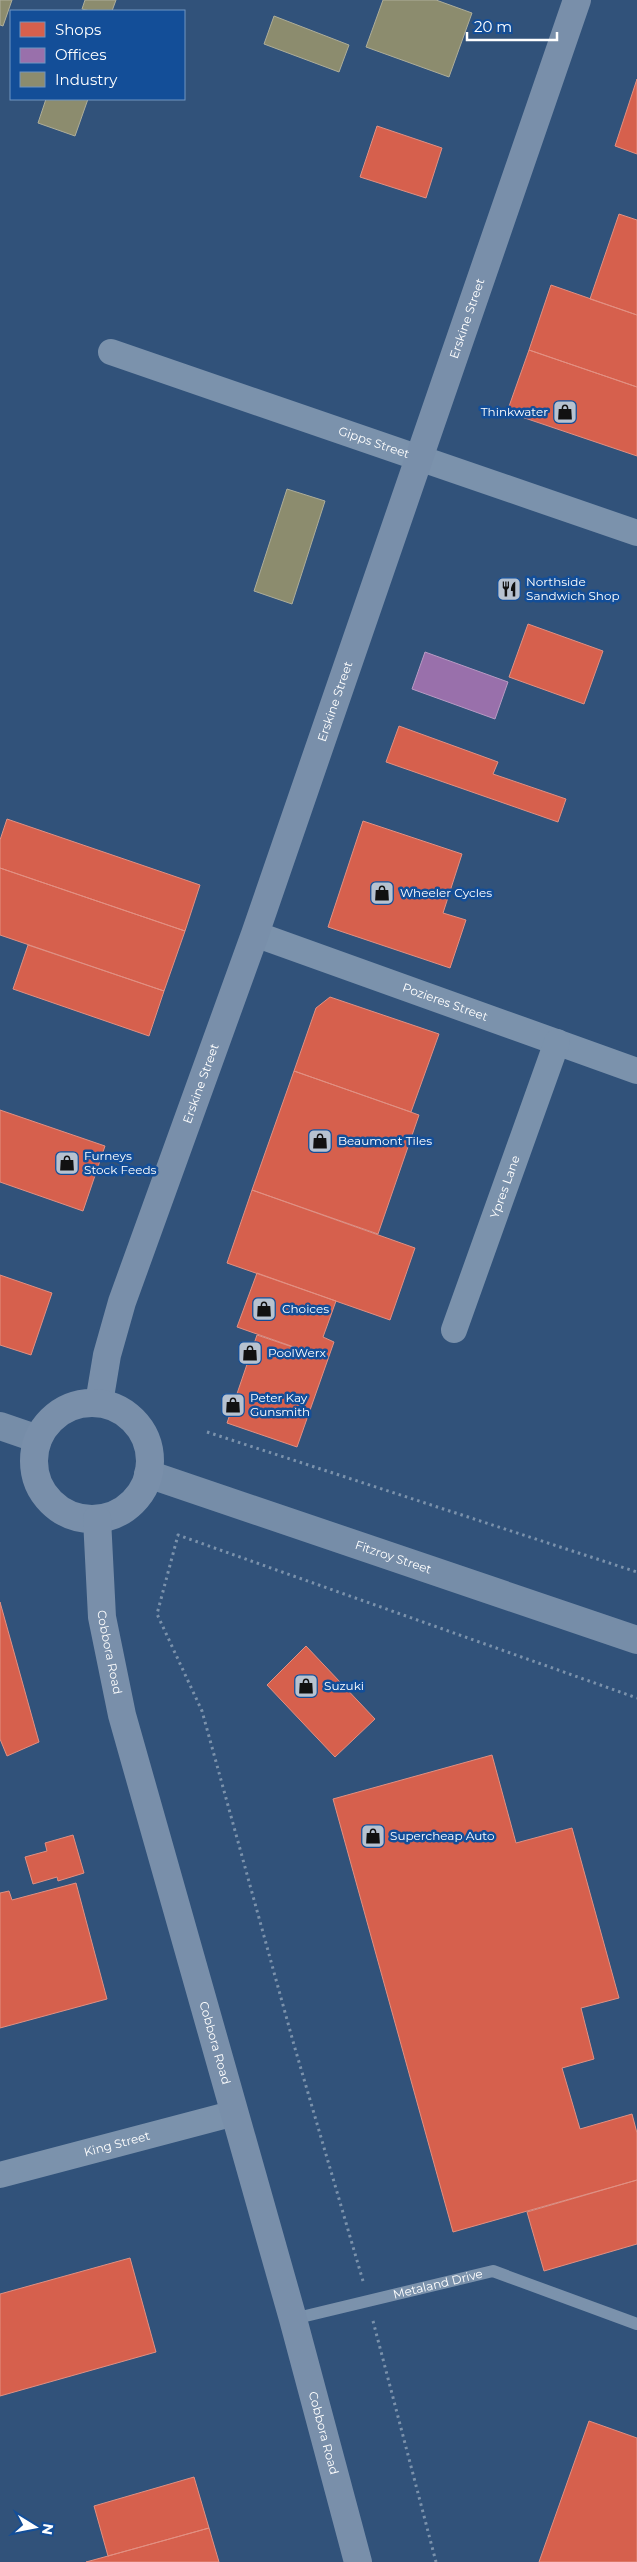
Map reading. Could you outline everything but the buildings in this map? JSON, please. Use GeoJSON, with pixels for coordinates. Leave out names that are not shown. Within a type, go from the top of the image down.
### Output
{"type":"FeatureCollection","features":[{"type":"Feature","properties":{"kind":"main road","name":"Erskine Street"},"geometry":{"type":"LineString","coordinates":[[99,1403],[107,1355],[122,1302],[255,934],[577,0]]}},
{"type":"Feature","properties":{"kind":"main road"},"geometry":{"type":"LineString","coordinates":[[99,1403],[115,1407],[128,1416],[139,1428],[146,1442],[150,1458],[148,1474],[141,1491],[130,1505],[114,1515],[97,1519],[77,1518],[59,1509],[45,1496],[36,1478],[34,1458],[38,1439],[48,1423],[62,1411],[80,1404],[99,1403]]}},
{"type":"Feature","properties":{"kind":"main road","name":"Cobbora Road"},"geometry":{"type":"LineString","coordinates":[[97,1519],[102,1617],[122,1715],[293,2319],[358,2562]]}},
{"type":"Feature","properties":{"kind":"street","name":"Gipps Street"},"geometry":{"type":"LineString","coordinates":[[111,352],[637,533]]}},
{"type":"Feature","properties":{"kind":"street","name":"Pozieres Street"},"geometry":{"type":"LineString","coordinates":[[255,934],[637,1071]]}},
{"type":"Feature","properties":{"kind":"street","name":"Ypres Lane"},"geometry":{"type":"LineString","coordinates":[[454,1330],[557,1042]]}},
{"type":"Feature","properties":{"kind":"street"},"geometry":{"type":"LineString","coordinates":[[0,1426],[38,1439]]}},
{"type":"Feature","properties":{"kind":"street","name":"Fitzroy Street"},"geometry":{"type":"LineString","coordinates":[[148,1474],[637,1640]]}},
{"type":"Feature","properties":{"kind":"street","name":"King Street"},"geometry":{"type":"LineString","coordinates":[[0,2175],[235,2113]]}},
{"type":"Feature","properties":{"kind":"lane","name":"Metaland Drive"},"geometry":{"type":"LineString","coordinates":[[293,2319],[493,2271],[637,2324]]}},
{"type":"Feature","properties":{"kind":"path"},"geometry":{"type":"LineString","coordinates":[[207,1432],[637,1572]]}},
{"type":"Feature","properties":{"kind":"path"},"geometry":{"type":"LineString","coordinates":[[436,2562],[368,2301],[294,2045],[202,1711],[157,1614],[178,1535],[637,1698]]}},
{"type":"Feature","properties":{"kind":"place","name":"Thinkwater"},"geometry":{"type":"Point","coordinates":[565,412]}},
{"type":"Feature","properties":{"kind":"place","name":"Northside Sandwich Shop"},"geometry":{"type":"Point","coordinates":[509,589]}},
{"type":"Feature","properties":{"kind":"place","name":"Wheeler Cycles"},"geometry":{"type":"Point","coordinates":[382,893]}},
{"type":"Feature","properties":{"kind":"place","name":"Beaumont Tiles"},"geometry":{"type":"Point","coordinates":[320,1141]}},
{"type":"Feature","properties":{"kind":"place","name":"Furneys Stock Feeds"},"geometry":{"type":"Point","coordinates":[67,1163]}},
{"type":"Feature","properties":{"kind":"place","name":"Choices"},"geometry":{"type":"Point","coordinates":[264,1309]}},
{"type":"Feature","properties":{"kind":"place","name":"PoolWerx"},"geometry":{"type":"Point","coordinates":[250,1353]}},
{"type":"Feature","properties":{"kind":"place","name":"Peter Kay Gunsmith"},"geometry":{"type":"Point","coordinates":[233,1405]}},
{"type":"Feature","properties":{"kind":"place","name":"Suzuki"},"geometry":{"type":"Point","coordinates":[306,1686]}},
{"type":"Feature","properties":{"kind":"place","name":"Supercheap Auto"},"geometry":{"type":"Point","coordinates":[373,1836]}}]}
